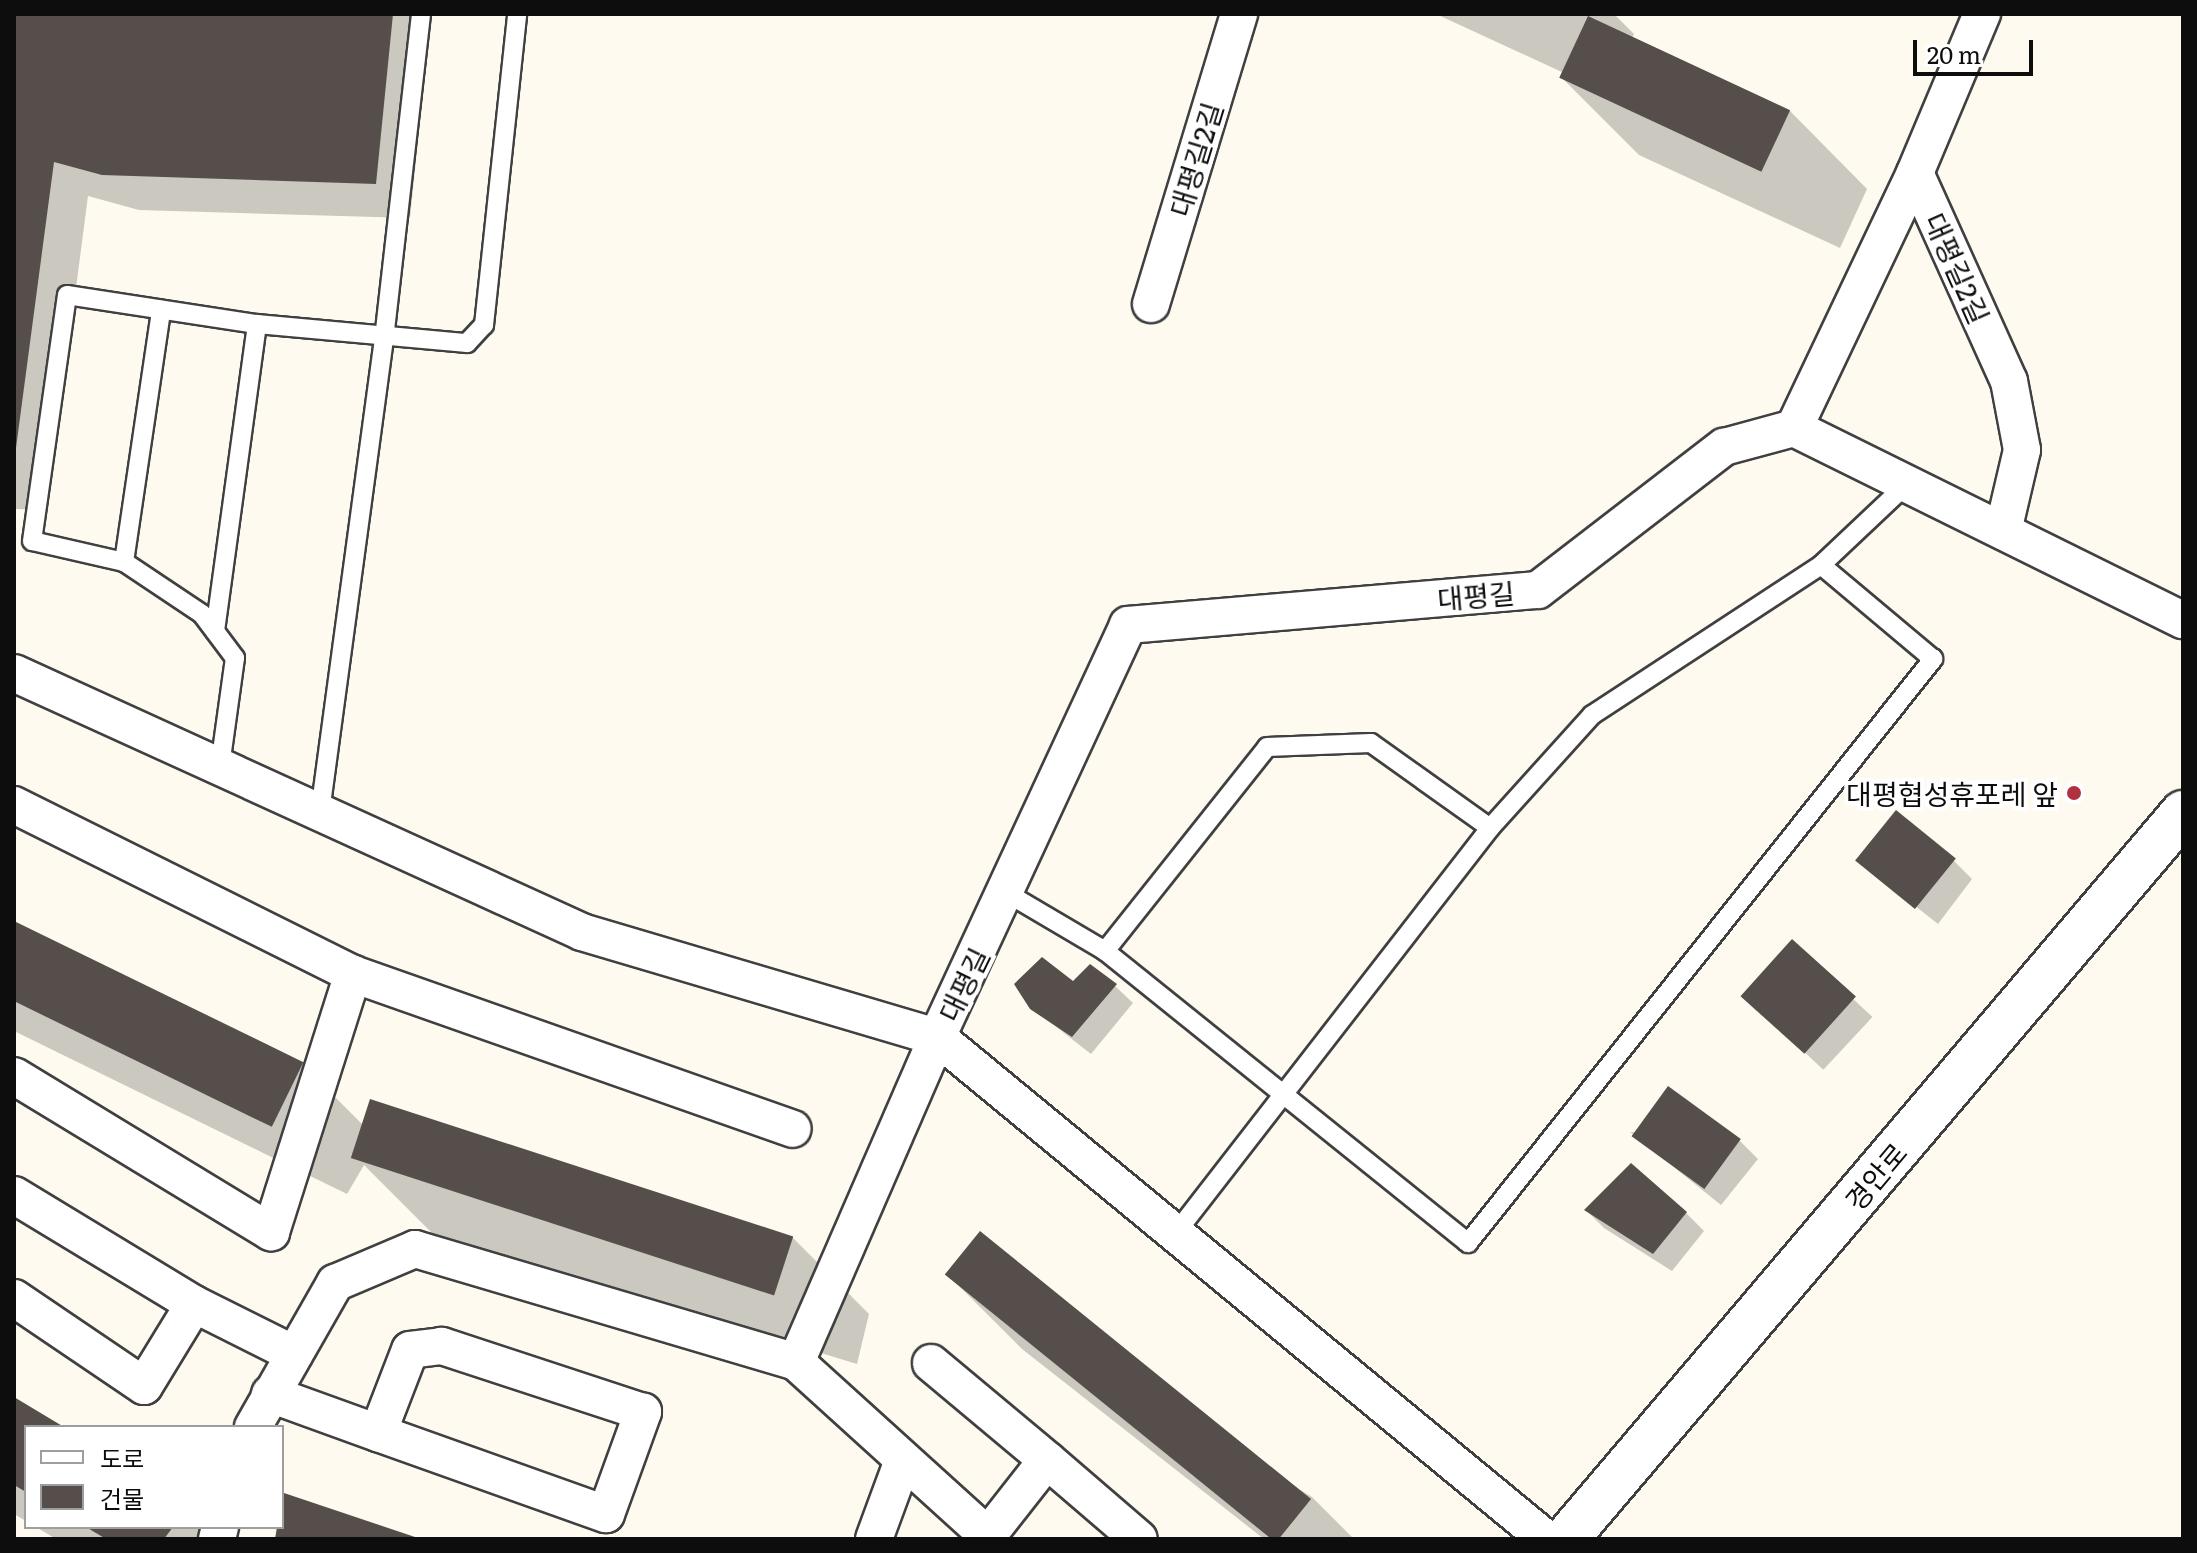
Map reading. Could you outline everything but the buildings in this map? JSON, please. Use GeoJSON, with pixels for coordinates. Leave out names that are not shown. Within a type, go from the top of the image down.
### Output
{"type":"FeatureCollection","features":[{"type":"Feature","properties":{"kind":"street","name":"대평길2길"},"geometry":{"type":"LineString","coordinates":[[1151,304],[1239,14]]}},
{"type":"Feature","properties":{"kind":"street"},"geometry":{"type":"LineString","coordinates":[[1982,14],[1915,173],[1794,428],[2183,620]]}},
{"type":"Feature","properties":{"kind":"street","name":"대평길2길"},"geometry":{"type":"LineString","coordinates":[[1915,173],[2009,381],[2022,450],[2003,531]]}},
{"type":"Feature","properties":{"kind":"street","name":"대평길"},"geometry":{"type":"LineString","coordinates":[[796,1362],[937,1037],[1007,893],[1128,625],[1538,590],[1724,447],[1794,428]]}},
{"type":"Feature","properties":{"kind":"street"},"geometry":{"type":"LineString","coordinates":[[14,673],[582,932],[937,1037],[1546,1539]]}},
{"type":"Feature","properties":{"kind":"street"},"geometry":{"type":"LineString","coordinates":[[14,805],[353,974],[792,1129]]}},
{"type":"Feature","properties":{"kind":"street","name":"경안로"},"geometry":{"type":"LineString","coordinates":[[1566,1539],[2183,813]]}},
{"type":"Feature","properties":{"kind":"street"},"geometry":{"type":"LineString","coordinates":[[14,1076],[271,1232],[353,974]]}},
{"type":"Feature","properties":{"kind":"street"},"geometry":{"type":"LineString","coordinates":[[14,1195],[194,1304],[294,1354]]}},
{"type":"Feature","properties":{"kind":"street"},"geometry":{"type":"LineString","coordinates":[[254,1425],[335,1283],[415,1249],[796,1362],[988,1538],[1047,1460]]}},
{"type":"Feature","properties":{"kind":"street"},"geometry":{"type":"LineString","coordinates":[[14,1298],[144,1386],[194,1304]]}},
{"type":"Feature","properties":{"kind":"street"},"geometry":{"type":"LineString","coordinates":[[270,1394],[378,1433],[606,1514],[643,1412],[442,1346],[410,1350],[378,1433]]}},
{"type":"Feature","properties":{"kind":"street"},"geometry":{"type":"LineString","coordinates":[[931,1363],[1139,1539]]}},
{"type":"Feature","properties":{"kind":"street"},"geometry":{"type":"LineString","coordinates":[[874,1539],[903,1460]]}},
{"type":"Feature","properties":{"kind":"lane"},"geometry":{"type":"LineString","coordinates":[[320,812],[384,339],[421,14]]}},
{"type":"Feature","properties":{"kind":"lane"},"geometry":{"type":"LineString","coordinates":[[220,766],[235,658],[202,614],[124,562],[32,541],[67,295],[257,324],[384,339],[467,343],[484,325],[517,14]]}},
{"type":"Feature","properties":{"kind":"lane"},"geometry":{"type":"LineString","coordinates":[[124,562],[161,310]]}},
{"type":"Feature","properties":{"kind":"lane"},"geometry":{"type":"LineString","coordinates":[[215,631],[257,324]]}},
{"type":"Feature","properties":{"kind":"lane"},"geometry":{"type":"LineString","coordinates":[[1175,1234],[1490,828],[1592,715],[1821,565],[1907,484]]}},
{"type":"Feature","properties":{"kind":"lane"},"geometry":{"type":"LineString","coordinates":[[1007,893],[1105,951],[1281,1096],[1468,1243],[1933,659],[1821,565]]}},
{"type":"Feature","properties":{"kind":"lane"},"geometry":{"type":"LineString","coordinates":[[1105,951],[1267,747],[1371,743],[1490,828]]}},
{"type":"Feature","properties":{"kind":"place","name":"대평협성휴포레 앞"},"geometry":{"type":"Point","coordinates":[2074,793]}}]}
